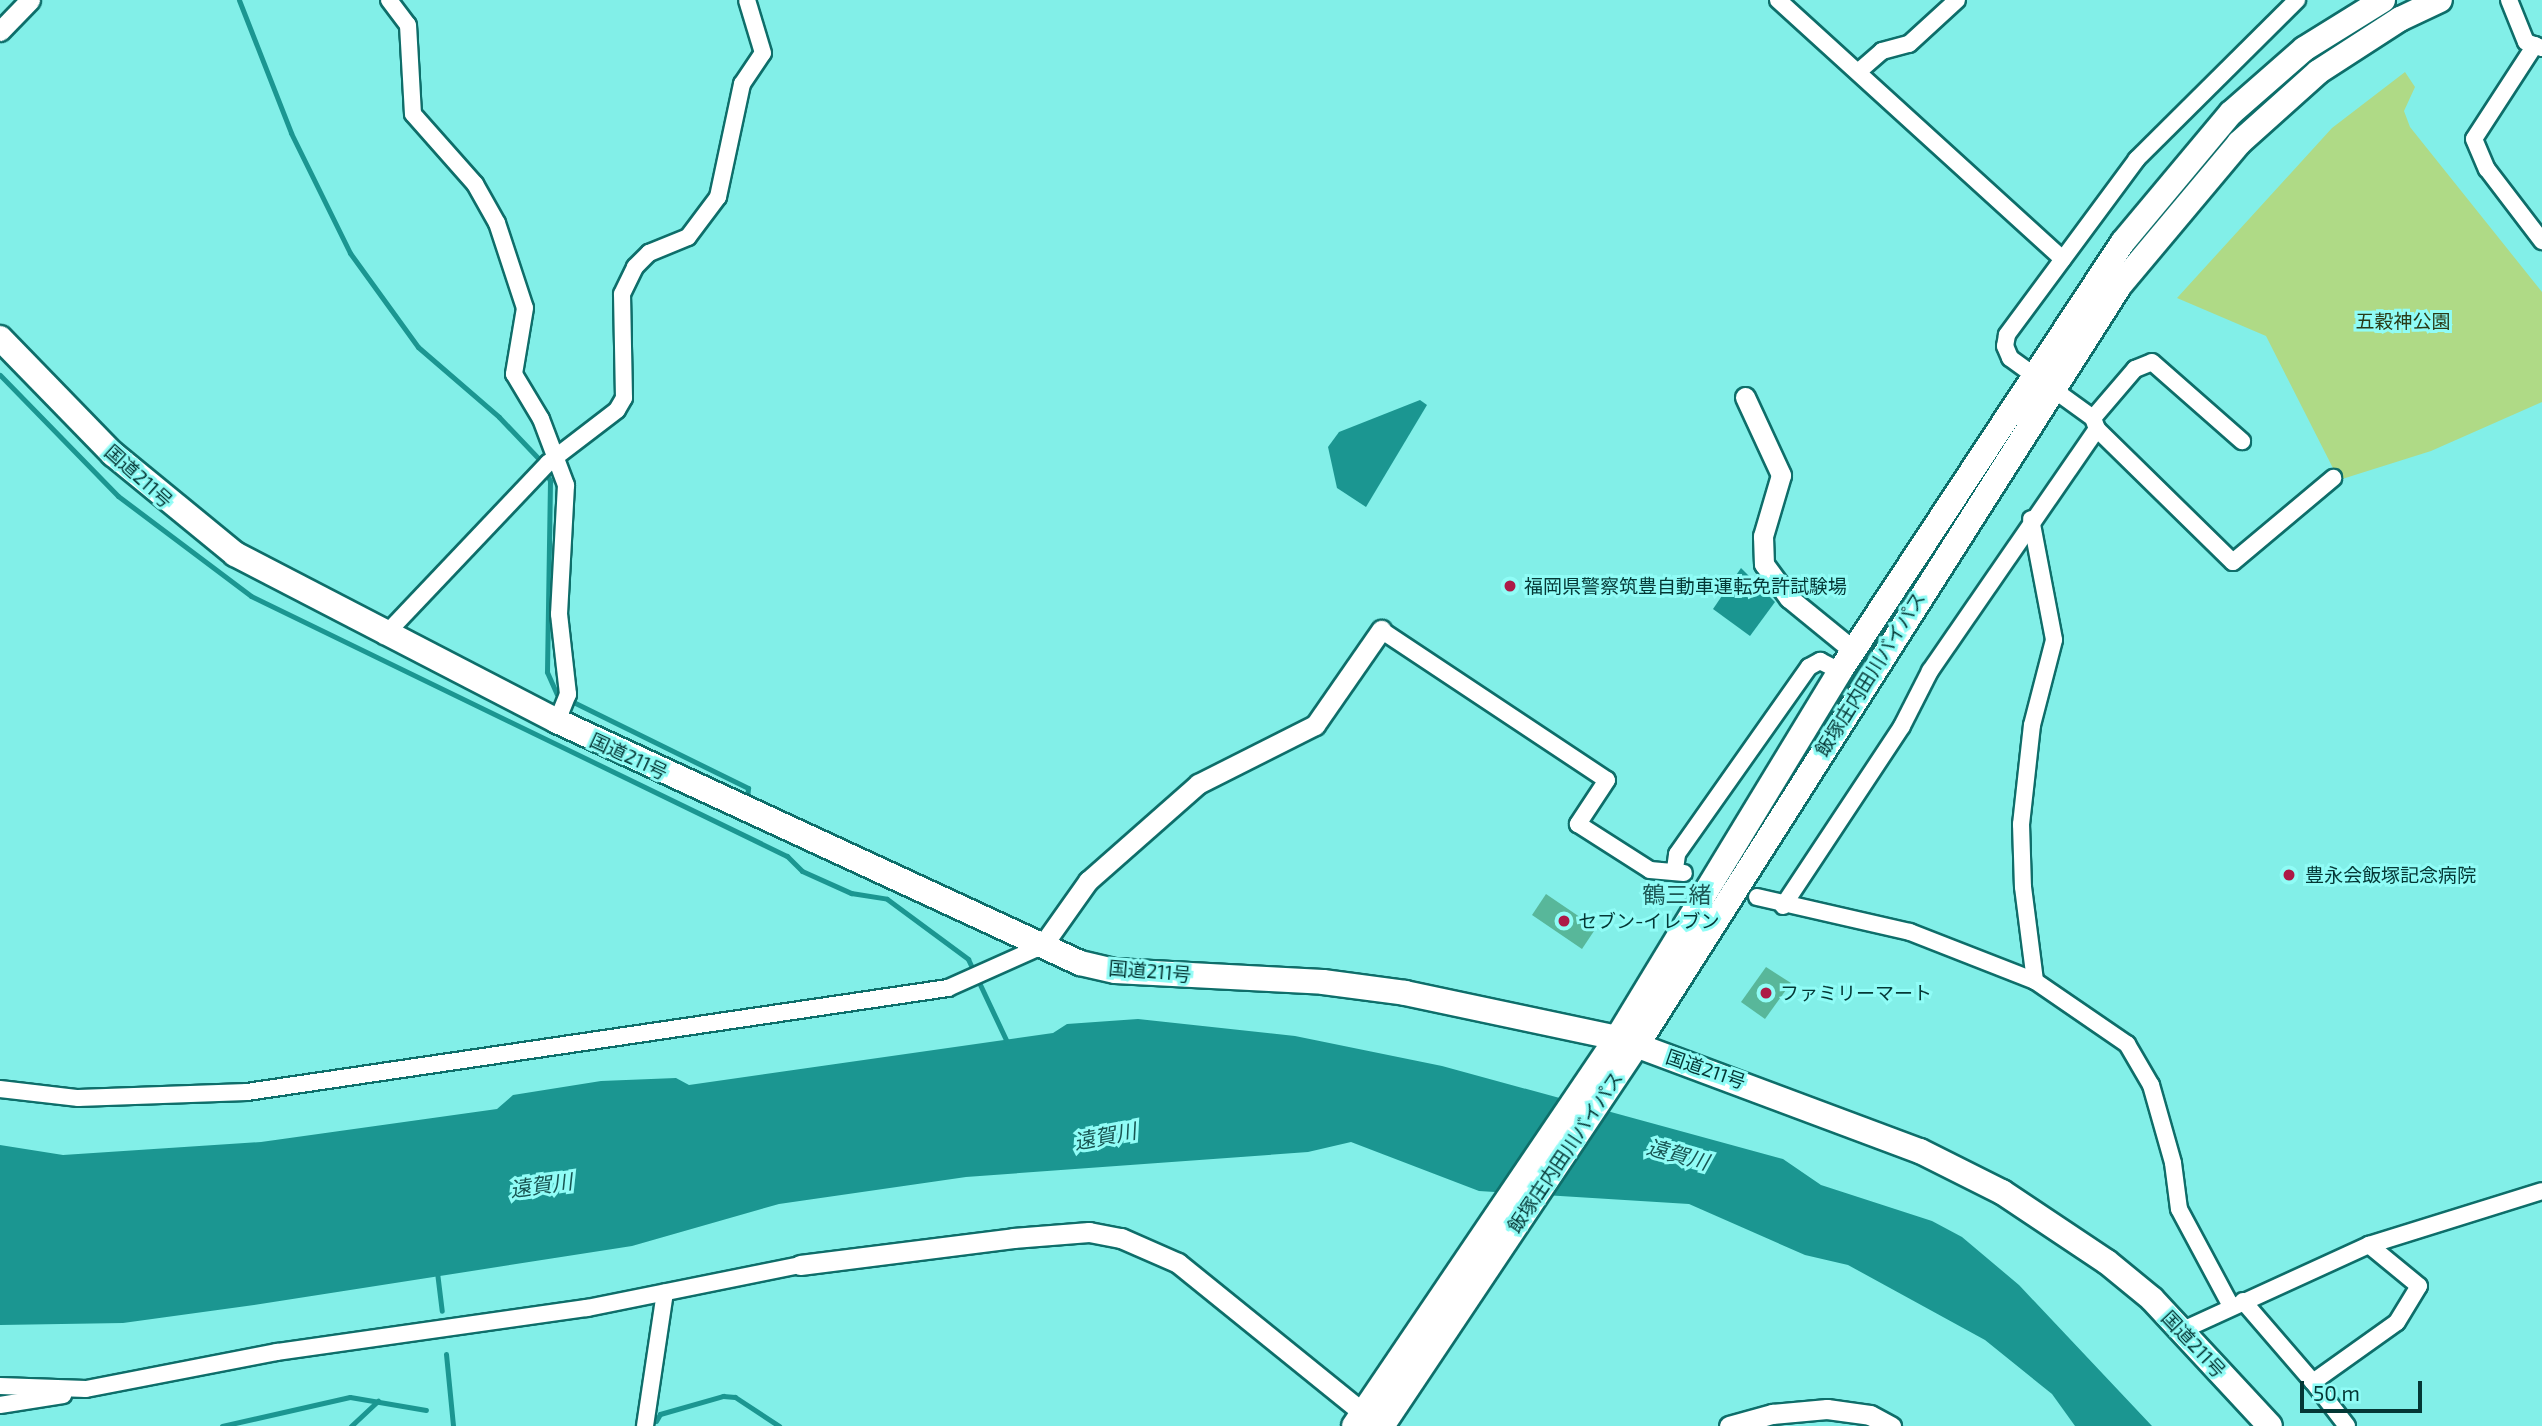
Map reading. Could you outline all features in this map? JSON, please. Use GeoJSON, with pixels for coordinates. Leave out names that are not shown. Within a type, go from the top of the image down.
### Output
{"type":"FeatureCollection","features":[{"type":"Feature","properties":{"kind":"highway","name":"飯塚庄内田川バイパス"},"geometry":{"type":"LineString","coordinates":[[1370,1423],[1590,1092],[1627,1042],[2042,381],[2123,242],[2231,113],[2304,49],[2383,0]]}},
{"type":"Feature","properties":{"kind":"highway","name":"飯塚庄内田川バイパス"},"geometry":{"type":"LineString","coordinates":[[1627,1042],[1847,661],[2042,381],[2239,143],[2318,72],[2400,19],[2440,0]]}},
{"type":"Feature","properties":{"kind":"highway","name":"国道211号"},"geometry":{"type":"LineString","coordinates":[[0,338],[167,503],[235,554],[384,636],[563,708],[1042,946],[1115,971],[1323,982],[1405,993],[1627,1042],[1789,1098],[1920,1151],[2002,1192],[2107,1262],[2183,1330],[2270,1426]]}},
{"type":"Feature","properties":{"kind":"street"},"geometry":{"type":"LineString","coordinates":[[0,31],[30,0]]}},
{"type":"Feature","properties":{"kind":"street"},"geometry":{"type":"LineString","coordinates":[[389,0],[408,25],[413,114],[475,184],[497,223],[525,308],[514,374],[548,463],[566,485],[559,614],[563,708]]}},
{"type":"Feature","properties":{"kind":"street"},"geometry":{"type":"LineString","coordinates":[[384,636],[548,463],[604,422],[624,398],[622,294],[635,267],[649,253],[688,237],[718,197],[742,84],[763,53],[747,0]]}},
{"type":"Feature","properties":{"kind":"street"},"geometry":{"type":"LineString","coordinates":[[1778,0],[2063,259]]}},
{"type":"Feature","properties":{"kind":"street"},"geometry":{"type":"LineString","coordinates":[[1857,72],[1882,51],[1909,44],[1957,0]]}},
{"type":"Feature","properties":{"kind":"street"},"geometry":{"type":"LineString","coordinates":[[2297,0],[2137,159],[2007,335],[2010,358],[2095,424],[2233,562],[2333,478]]}},
{"type":"Feature","properties":{"kind":"street"},"geometry":{"type":"LineString","coordinates":[[2509,0],[2526,42],[2539,46],[2474,139],[2487,169],[2542,241]]}},
{"type":"Feature","properties":{"kind":"street"},"geometry":{"type":"LineString","coordinates":[[1783,906],[2031,519],[2135,369],[2152,362],[2242,441]]}},
{"type":"Feature","properties":{"kind":"street"},"geometry":{"type":"LineString","coordinates":[[1745,397],[1781,475],[1763,536],[1764,565],[1789,598],[1847,661]]}},
{"type":"Feature","properties":{"kind":"street"},"geometry":{"type":"LineString","coordinates":[[2031,519],[2054,639],[2032,725],[2021,824],[2022,887],[2035,981]]}},
{"type":"Feature","properties":{"kind":"street"},"geometry":{"type":"LineString","coordinates":[[0,1089],[105,1098],[247,1091],[948,988],[1042,946],[1088,881],[1198,785],[1315,725],[1381,630],[1607,779],[1578,824],[1650,870],[1679,871],[1676,854],[1809,667],[1820,661],[1847,661]]}},
{"type":"Feature","properties":{"kind":"street"},"geometry":{"type":"LineString","coordinates":[[1757,897],[1783,906],[1910,932],[2035,981],[2086,1011],[2127,1044],[2141,1064],[2173,1163],[2179,1209],[2237,1303],[2313,1382],[2347,1426]]}},
{"type":"Feature","properties":{"kind":"street"},"geometry":{"type":"LineString","coordinates":[[2183,1330],[2237,1303],[2369,1245],[2542,1191]]}},
{"type":"Feature","properties":{"kind":"street"},"geometry":{"type":"LineString","coordinates":[[0,1405],[277,1352],[665,1292],[800,1265],[1013,1238],[1089,1232],[1121,1238],[1178,1263],[1370,1423]]}},
{"type":"Feature","properties":{"kind":"street"},"geometry":{"type":"LineString","coordinates":[[2313,1382],[2397,1322],[2419,1286],[2369,1245]]}},
{"type":"Feature","properties":{"kind":"street"},"geometry":{"type":"LineString","coordinates":[[645,1426],[665,1292]]}},
{"type":"Feature","properties":{"kind":"street"},"geometry":{"type":"LineString","coordinates":[[0,1386],[86,1389]]}},
{"type":"Feature","properties":{"kind":"street"},"geometry":{"type":"LineString","coordinates":[[1729,1426],[1772,1414],[1827,1409],[1870,1415],[1891,1426]]}},
{"type":"Feature","properties":{"kind":"green space","name":"五穀神公園"},"geometry":{"type":"Polygon","coordinates":[[[2405,72],[2415,87],[2404,111],[2410,127],[2542,292],[2542,402],[2431,451],[2339,480],[2266,336],[2177,298],[2332,128],[2405,72]]]}},
{"type":"Feature","properties":{"kind":"water"},"geometry":{"type":"Polygon","coordinates":[[[1420,400],[1427,405],[1366,507],[1337,488],[1328,447],[1339,432],[1420,400]]]}},
{"type":"Feature","properties":{"kind":"water"},"geometry":{"type":"Polygon","coordinates":[[[1741,568],[1775,602],[1750,636],[1713,609],[1741,568]]]}},
{"type":"Feature","properties":{"kind":"water","name":"遠賀川"},"geometry":{"type":"Polygon","coordinates":[[[1138,1019],[1295,1036],[1442,1066],[1783,1159],[1821,1185],[1932,1221],[1962,1237],[2019,1285],[2152,1426],[2075,1426],[2052,1394],[1985,1340],[1848,1265],[1805,1255],[1689,1204],[1479,1191],[1351,1142],[1308,1152],[966,1177],[779,1204],[632,1246],[254,1305],[123,1323],[0,1325],[0,1145],[63,1155],[261,1142],[497,1109],[513,1095],[601,1081],[676,1078],[689,1085],[1053,1033],[1067,1024],[1138,1019]]]}},
{"type":"Feature","properties":{"kind":"building","name":"セブン-イレブン"},"geometry":{"type":"Polygon","coordinates":[[[1546,894],[1596,928],[1582,949],[1532,915],[1546,894]]]}},
{"type":"Feature","properties":{"kind":"building","name":"ファミリーマート"},"geometry":{"type":"Polygon","coordinates":[[[1766,967],[1791,983],[1765,1019],[1741,1002],[1766,967]]]}},
{"type":"Feature","properties":{"kind":"waterway"},"geometry":{"type":"LineString","coordinates":[[239,0],[291,133],[350,253],[418,347],[499,417],[539,459],[550,481],[547,672],[557,694],[748,788],[747,800]]}},
{"type":"Feature","properties":{"kind":"waterway"},"geometry":{"type":"LineString","coordinates":[[0,375],[118,496],[251,596],[787,856],[802,871],[851,893],[887,899],[968,959],[1007,1042]]}},
{"type":"Feature","properties":{"kind":"waterway"},"geometry":{"type":"LineString","coordinates":[[437,1272],[442,1311]]}},
{"type":"Feature","properties":{"kind":"waterway"},"geometry":{"type":"LineString","coordinates":[[446,1354],[453,1426]]}},
{"type":"Feature","properties":{"kind":"waterway"},"geometry":{"type":"LineString","coordinates":[[656,1421],[660,1414],[723,1396],[735,1397],[779,1426]]}},
{"type":"Feature","properties":{"kind":"waterway"},"geometry":{"type":"LineString","coordinates":[[222,1426],[350,1397],[426,1410]]}},
{"type":"Feature","properties":{"kind":"waterway"},"geometry":{"type":"LineString","coordinates":[[351,1426],[378,1401]]}},
{"type":"Feature","properties":{"kind":"place","name":"福岡県警察筑豊自動車運転免許試験場"},"geometry":{"type":"Point","coordinates":[1510,586]}},
{"type":"Feature","properties":{"kind":"place","name":"豊永会飯塚記念病院"},"geometry":{"type":"Point","coordinates":[2289,875]}},
{"type":"Feature","properties":{"kind":"place","name":"セブン-イレブン"},"geometry":{"type":"Point","coordinates":[1564,921]}},
{"type":"Feature","properties":{"kind":"place","name":"ファミリーマート"},"geometry":{"type":"Point","coordinates":[1766,993]}},
{"type":"Feature","properties":{"kind":"district","name":"鶴三緒"},"geometry":{"type":"Point","coordinates":[1677,894]}}]}
